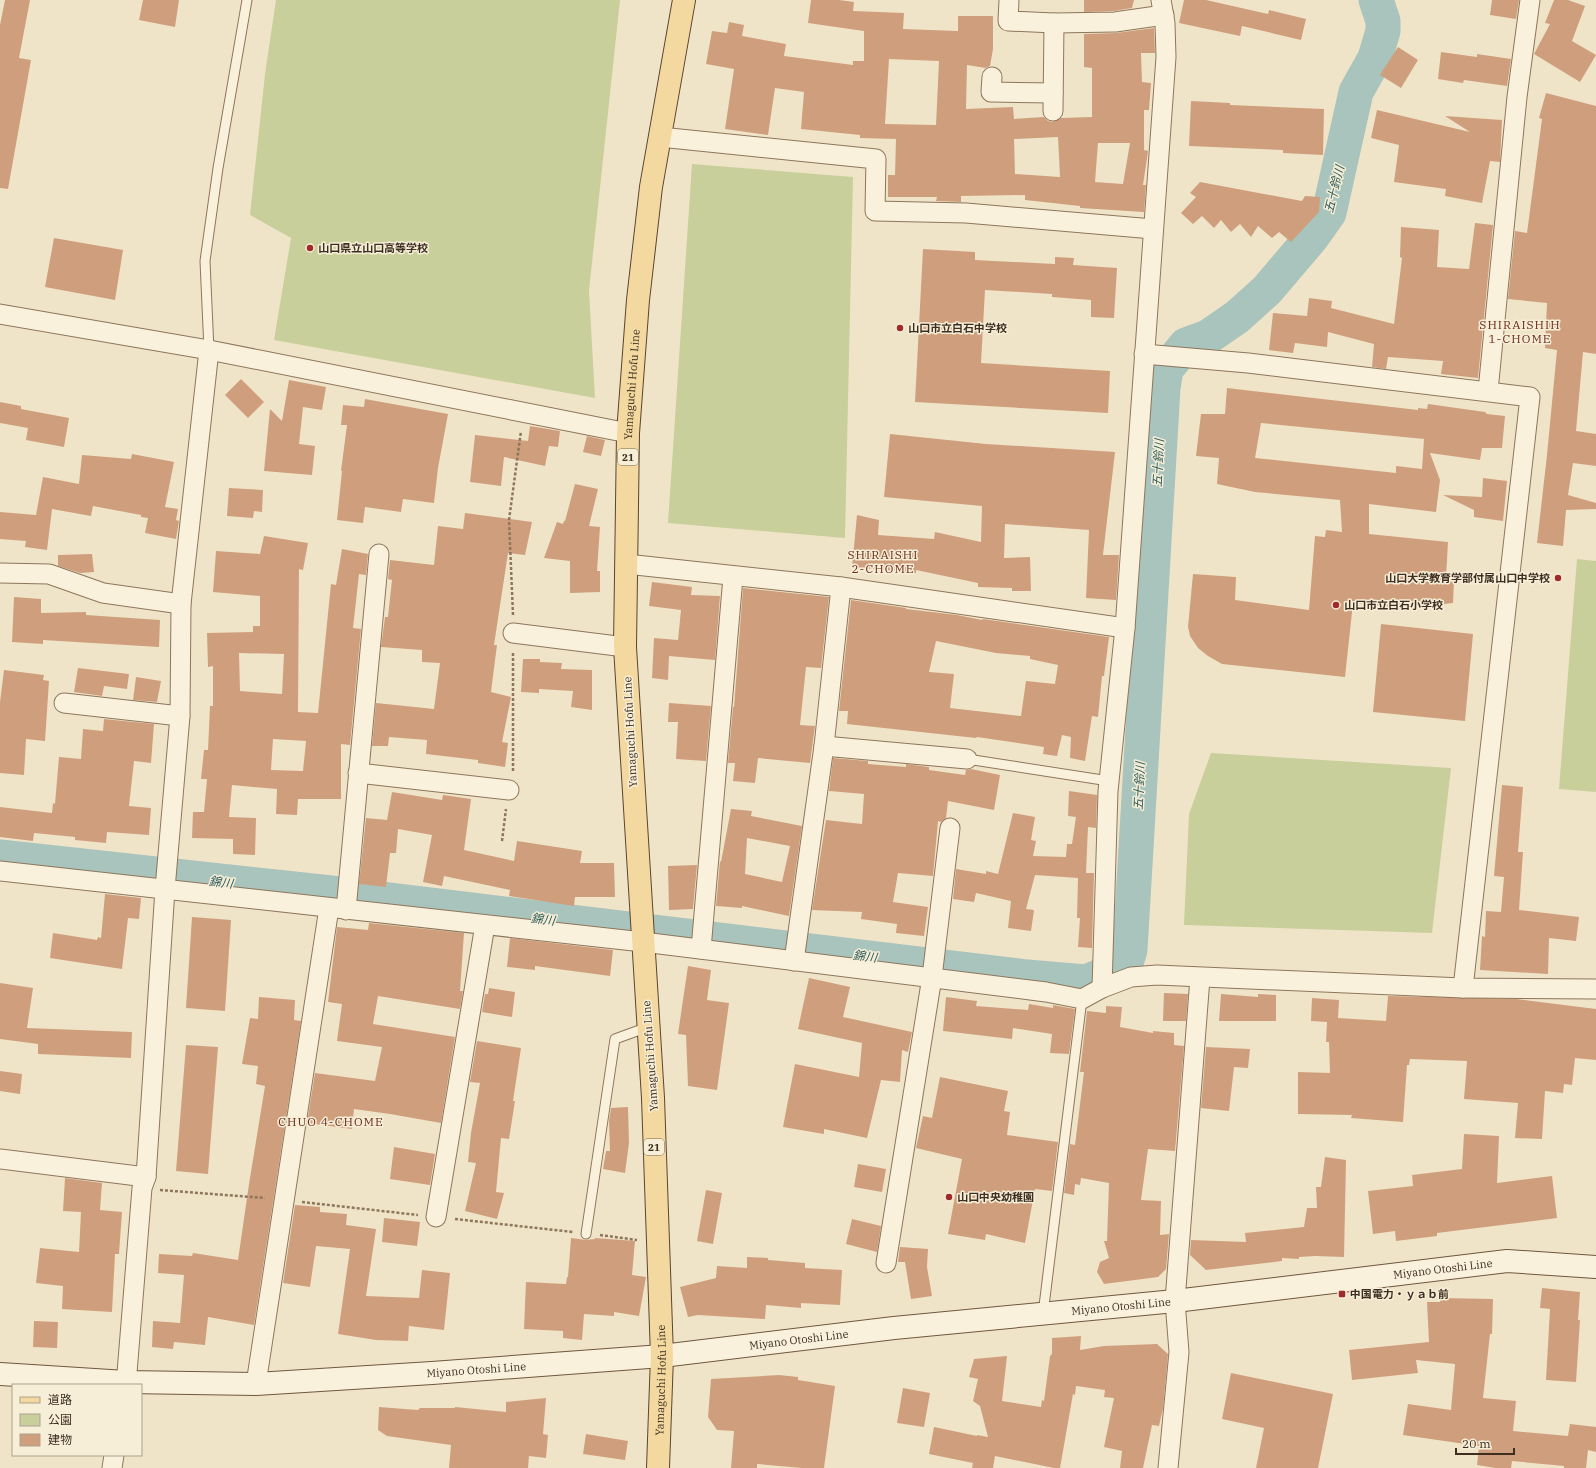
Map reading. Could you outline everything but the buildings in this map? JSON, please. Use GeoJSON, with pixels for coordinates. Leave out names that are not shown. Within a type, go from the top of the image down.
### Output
{"type":"FeatureCollection","features":[{"type":"Feature","properties":{"kind":"main road","name":"Yamaguchi Hofu Line"},"geometry":{"type":"LineString","coordinates":[[658,1468],[662,1356],[653,1098],[626,647],[628,433],[638,300],[652,187],[684,0]]}},
{"type":"Feature","properties":{"kind":"main road","name":"Miyano Otoshi Line"},"geometry":{"type":"LineString","coordinates":[[0,1374],[126,1383],[256,1384],[662,1356],[894,1328],[1174,1301],[1507,1261],[1596,1268]]}},
{"type":"Feature","properties":{"kind":"street"},"geometry":{"type":"LineString","coordinates":[[1009,0],[1008,20],[1054,23],[1115,22],[1163,7],[1166,57],[1153,229],[1151,355],[1125,628],[1108,781],[1102,988]]}},
{"type":"Feature","properties":{"kind":"street"},"geometry":{"type":"LineString","coordinates":[[1488,391],[1517,97],[1530,0]]}},
{"type":"Feature","properties":{"kind":"street"},"geometry":{"type":"LineString","coordinates":[[992,77],[991,92],[1053,102],[1054,23]]}},
{"type":"Feature","properties":{"kind":"street"},"geometry":{"type":"LineString","coordinates":[[660,137],[876,159],[875,211],[966,213],[1153,229]]}},
{"type":"Feature","properties":{"kind":"street"},"geometry":{"type":"LineString","coordinates":[[0,314],[210,350],[628,433]]}},
{"type":"Feature","properties":{"kind":"street"},"geometry":{"type":"LineString","coordinates":[[126,1383],[144,1182],[165,889],[180,716],[181,604],[210,350]]}},
{"type":"Feature","properties":{"kind":"street"},"geometry":{"type":"LineString","coordinates":[[1151,355],[1199,358],[1530,397],[1463,988]]}},
{"type":"Feature","properties":{"kind":"street"},"geometry":{"type":"LineString","coordinates":[[256,1384],[284,1200],[337,909],[358,773],[378,554]]}},
{"type":"Feature","properties":{"kind":"street"},"geometry":{"type":"LineString","coordinates":[[626,564],[733,577],[841,587],[1125,628]]}},
{"type":"Feature","properties":{"kind":"street"},"geometry":{"type":"LineString","coordinates":[[0,578],[49,574],[103,593],[181,604]]}},
{"type":"Feature","properties":{"kind":"street"},"geometry":{"type":"LineString","coordinates":[[701,949],[733,577]]}},
{"type":"Feature","properties":{"kind":"street"},"geometry":{"type":"LineString","coordinates":[[794,960],[824,746],[841,587]]}},
{"type":"Feature","properties":{"kind":"street"},"geometry":{"type":"LineString","coordinates":[[513,633],[626,647]]}},
{"type":"Feature","properties":{"kind":"street"},"geometry":{"type":"LineString","coordinates":[[64,703],[180,716]]}},
{"type":"Feature","properties":{"kind":"street"},"geometry":{"type":"LineString","coordinates":[[824,746],[967,759]]}},
{"type":"Feature","properties":{"kind":"street"},"geometry":{"type":"LineString","coordinates":[[358,773],[509,790]]}},
{"type":"Feature","properties":{"kind":"street"},"geometry":{"type":"LineString","coordinates":[[886,1263],[932,978],[950,828]]}},
{"type":"Feature","properties":{"kind":"street"},"geometry":{"type":"LineString","coordinates":[[0,871],[485,925],[642,933],[701,949],[1046,992],[1082,999],[1102,988],[1130,977],[1157,975],[1463,988],[1596,989]]}},
{"type":"Feature","properties":{"kind":"street"},"geometry":{"type":"LineString","coordinates":[[436,1217],[485,925]]}},
{"type":"Feature","properties":{"kind":"street"},"geometry":{"type":"LineString","coordinates":[[1168,1468],[1179,1352],[1174,1301],[1200,978]]}},
{"type":"Feature","properties":{"kind":"street"},"geometry":{"type":"LineString","coordinates":[[0,1159],[144,1182]]}},
{"type":"Feature","properties":{"kind":"street"},"geometry":{"type":"LineString","coordinates":[[112,1468],[114,1456]]}},
{"type":"Feature","properties":{"kind":"lane"},"geometry":{"type":"LineString","coordinates":[[210,350],[205,261],[218,168],[247,0]]}},
{"type":"Feature","properties":{"kind":"lane"},"geometry":{"type":"LineString","coordinates":[[967,759],[1108,781]]}},
{"type":"Feature","properties":{"kind":"lane"},"geometry":{"type":"LineString","coordinates":[[1043,1314],[1082,999]]}},
{"type":"Feature","properties":{"kind":"lane"},"geometry":{"type":"LineString","coordinates":[[586,1234],[615,1039],[648,1027]]}},
{"type":"Feature","properties":{"kind":"path"},"geometry":{"type":"LineString","coordinates":[[144,1182],[284,1200],[657,1242]]}},
{"type":"Feature","properties":{"kind":"green space"},"geometry":{"type":"Polygon","coordinates":[[[276,0],[620,0],[589,291],[595,398],[274,340],[291,238],[250,215],[265,74],[276,0]]]}},
{"type":"Feature","properties":{"kind":"green space"},"geometry":{"type":"Polygon","coordinates":[[[692,164],[853,177],[845,538],[668,523],[692,164]]]}},
{"type":"Feature","properties":{"kind":"green space"},"geometry":{"type":"Polygon","coordinates":[[[1577,559],[1596,561],[1596,792],[1559,789],[1577,559]]]}},
{"type":"Feature","properties":{"kind":"green space"},"geometry":{"type":"Polygon","coordinates":[[[1211,753],[1451,768],[1432,933],[1184,925],[1189,814],[1211,753]]]}},
{"type":"Feature","properties":{"kind":"waterway","name":"錦川"},"geometry":{"type":"LineString","coordinates":[[0,857],[331,893],[1027,977],[1086,982],[1125,966],[1130,950],[1163,388],[1166,369],[1186,345],[1208,337],[1237,317],[1267,290],[1312,237],[1329,213],[1356,92],[1375,58],[1383,31],[1383,21],[1376,0]]}},
{"type":"Feature","properties":{"kind":"place","name":"山口県立山口高等学校"},"geometry":{"type":"Point","coordinates":[310,248]}},
{"type":"Feature","properties":{"kind":"place","name":"山口市立白石中学校"},"geometry":{"type":"Point","coordinates":[900,328]}},
{"type":"Feature","properties":{"kind":"place","name":"山口大学教育学部付属山口中学校"},"geometry":{"type":"Point","coordinates":[1558,578]}},
{"type":"Feature","properties":{"kind":"place","name":"山口市立白石小学校"},"geometry":{"type":"Point","coordinates":[1336,605]}},
{"type":"Feature","properties":{"kind":"place","name":"山口中央幼稚園"},"geometry":{"type":"Point","coordinates":[949,1197]}},
{"type":"Feature","properties":{"kind":"place","name":"中国電力・ｙａｂ前"},"geometry":{"type":"Point","coordinates":[1342,1294]}},
{"type":"Feature","properties":{"kind":"district","name":"SHIRAISHIH 1-CHOME"},"geometry":{"type":"Point","coordinates":[1520,331]}},
{"type":"Feature","properties":{"kind":"district","name":"SHIRAISHI 2-CHOME"},"geometry":{"type":"Point","coordinates":[883,561]}},
{"type":"Feature","properties":{"kind":"district","name":"CHUO 4-CHOME"},"geometry":{"type":"Point","coordinates":[331,1121]}},
{"type":"Feature","properties":{"kind":"water label","name":"五十鈴川"},"geometry":{"type":"Point","coordinates":[1334,189]}},
{"type":"Feature","properties":{"kind":"water label","name":"五十鈴川"},"geometry":{"type":"Point","coordinates":[1158,463]}},
{"type":"Feature","properties":{"kind":"water label","name":"五十鈴川"},"geometry":{"type":"Point","coordinates":[1139,786]}}]}
